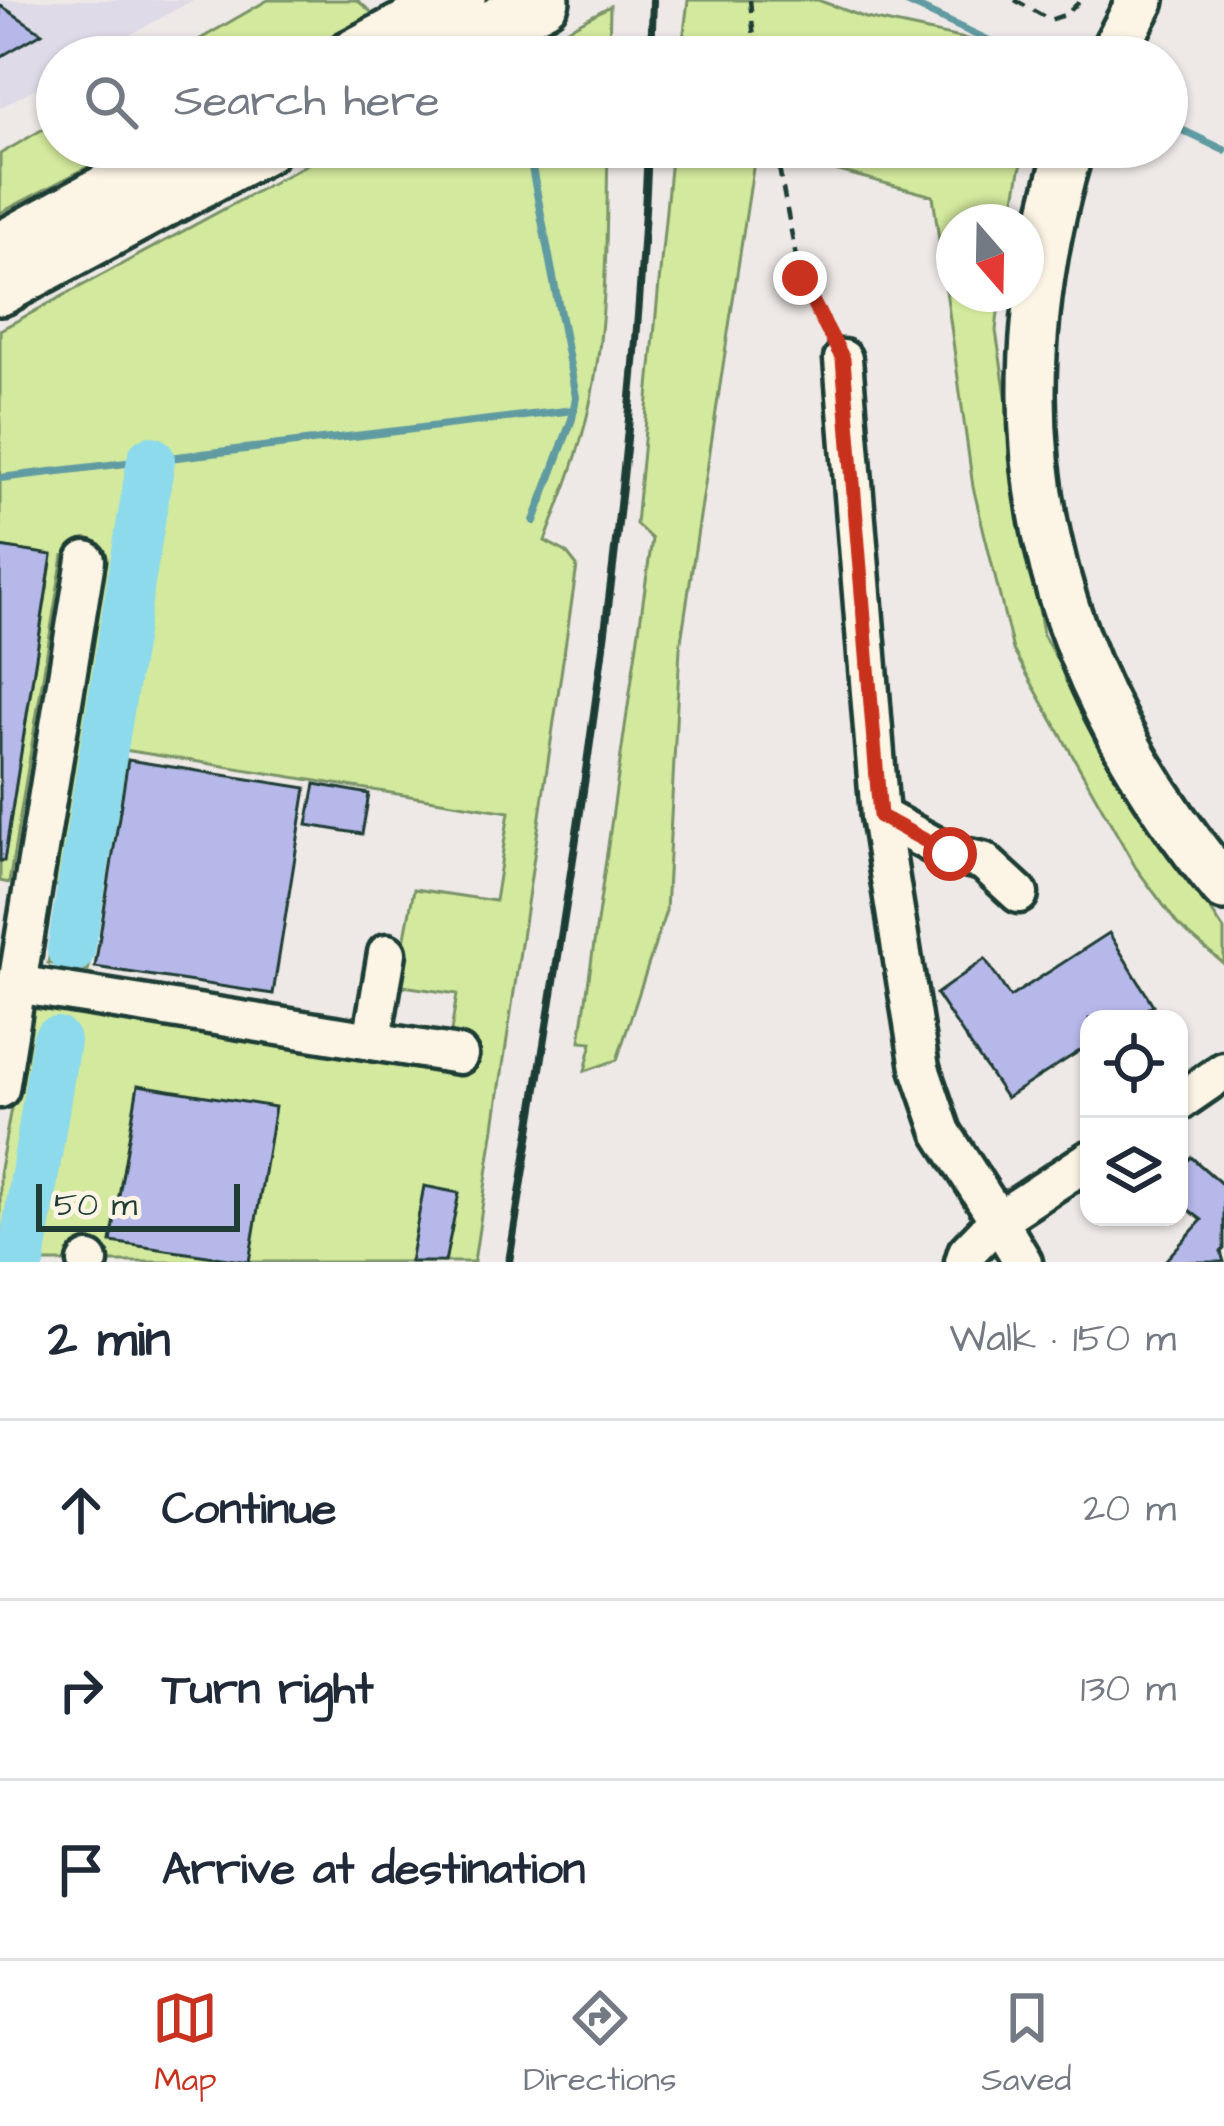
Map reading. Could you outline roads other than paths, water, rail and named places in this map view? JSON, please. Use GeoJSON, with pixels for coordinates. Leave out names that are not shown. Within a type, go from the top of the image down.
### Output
{"type":"FeatureCollection","features":[{"type":"Feature","properties":{"kind":"highway"},"geometry":{"type":"LineString","coordinates":[[391,36],[459,0]]}},
{"type":"Feature","properties":{"kind":"highway"},"geometry":{"type":"LineString","coordinates":[[474,36],[543,0]]}},
{"type":"Feature","properties":{"kind":"highway"},"geometry":{"type":"LineString","coordinates":[[0,248],[147,168]]}},
{"type":"Feature","properties":{"kind":"highway"},"geometry":{"type":"LineString","coordinates":[[0,289],[225,168]]}},
{"type":"Feature","properties":{"kind":"main road"},"geometry":{"type":"LineString","coordinates":[[1122,36],[1136,8]]}},
{"type":"Feature","properties":{"kind":"main road"},"geometry":{"type":"LineString","coordinates":[[1065,168],[1045,244],[1032,331],[1030,389],[1040,509],[1052,560],[1100,700],[1182,835],[1224,887]]}},
{"type":"Feature","properties":{"kind":"street"},"geometry":{"type":"LineString","coordinates":[[843,359],[880,816],[920,1068],[942,1132],[1023,1262]]}},
{"type":"Feature","properties":{"kind":"street"},"geometry":{"type":"LineString","coordinates":[[0,1089],[86,560]]}},
{"type":"Feature","properties":{"kind":"street"},"geometry":{"type":"LineString","coordinates":[[880,816],[950,854],[982,861],[1019,894]]}},
{"type":"Feature","properties":{"kind":"street"},"geometry":{"type":"LineString","coordinates":[[372,1041],[386,952]]}},
{"type":"Feature","properties":{"kind":"street"},"geometry":{"type":"LineString","coordinates":[[16,984],[459,1055]]}},
{"type":"Feature","properties":{"kind":"street"},"geometry":{"type":"LineString","coordinates":[[1188,1096],[1224,1071]]}},
{"type":"Feature","properties":{"kind":"street"},"geometry":{"type":"LineString","coordinates":[[964,1262],[967,1252],[998,1220],[1080,1165]]}},
{"type":"Feature","properties":{"kind":"waterway"},"geometry":{"type":"LineString","coordinates":[[902,0],[979,36]]}},
{"type":"Feature","properties":{"kind":"waterway"},"geometry":{"type":"LineString","coordinates":[[1188,133],[1224,150]]}},
{"type":"Feature","properties":{"kind":"waterway"},"geometry":{"type":"LineString","coordinates":[[532,168],[576,397],[534,521]]}},
{"type":"Feature","properties":{"kind":"waterway"},"geometry":{"type":"LineString","coordinates":[[0,478],[574,410]]}},
{"type":"Feature","properties":{"kind":"waterway"},"geometry":{"type":"LineString","coordinates":[[71,950],[151,460]]}},
{"type":"Feature","properties":{"kind":"waterway"},"geometry":{"type":"LineString","coordinates":[[21,1262],[56,1041]]}},
{"type":"Feature","properties":{"kind":"railway"},"geometry":{"type":"LineString","coordinates":[[652,36],[653,0]]}},
{"type":"Feature","properties":{"kind":"railway"},"geometry":{"type":"LineString","coordinates":[[509,1262],[575,846],[613,567],[647,168]]}}]}
